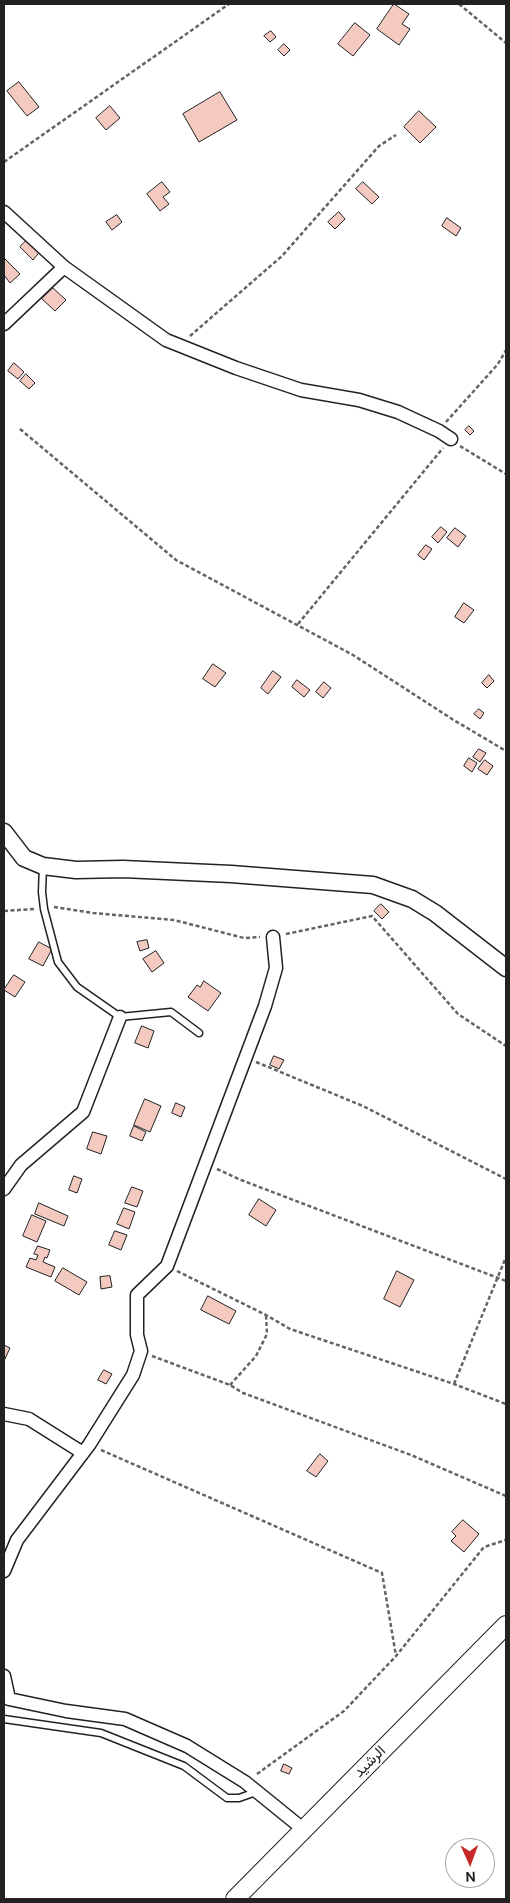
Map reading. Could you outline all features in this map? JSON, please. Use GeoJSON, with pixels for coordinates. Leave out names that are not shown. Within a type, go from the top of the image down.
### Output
{"type":"FeatureCollection","features":[{"type":"Feature","properties":{"kind":"main road","name":"الرشيد"},"geometry":{"type":"LineString","coordinates":[[235,1899],[506,1625]]}},
{"type":"Feature","properties":{"kind":"street"},"geometry":{"type":"LineString","coordinates":[[4,212],[64,267],[166,340],[277,383],[301,390],[367,402],[398,412],[439,431],[450,439]]}},
{"type":"Feature","properties":{"kind":"street"},"geometry":{"type":"LineString","coordinates":[[4,324],[64,267]]}},
{"type":"Feature","properties":{"kind":"street"},"geometry":{"type":"LineString","coordinates":[[4,832],[24,858],[43,866],[76,870],[123,869],[231,874],[373,885],[412,899],[435,913],[506,968]]}},
{"type":"Feature","properties":{"kind":"street"},"geometry":{"type":"LineString","coordinates":[[4,1571],[16,1540],[86,1449],[133,1375],[141,1352],[137,1335],[137,1295],[167,1266],[265,1006],[276,968],[273,937]]}},
{"type":"Feature","properties":{"kind":"street"},"geometry":{"type":"LineString","coordinates":[[4,1189],[21,1165],[83,1112],[120,1017]]}},
{"type":"Feature","properties":{"kind":"street"},"geometry":{"type":"LineString","coordinates":[[4,1414],[29,1419],[86,1449]]}},
{"type":"Feature","properties":{"kind":"street"},"geometry":{"type":"LineString","coordinates":[[4,1676],[9,1699],[66,1711],[125,1719],[187,1746],[245,1782],[303,1829]]}},
{"type":"Feature","properties":{"kind":"lane"},"geometry":{"type":"LineString","coordinates":[[43,866],[42,892],[44,909],[58,962],[77,987],[120,1017],[171,1012],[199,1033]]}},
{"type":"Feature","properties":{"kind":"lane"},"geometry":{"type":"LineString","coordinates":[[4,1719],[101,1733],[184,1766],[227,1798],[239,1798],[257,1792]]}},
{"type":"Feature","properties":{"kind":"path"},"geometry":{"type":"LineString","coordinates":[[4,162],[229,4]]}},
{"type":"Feature","properties":{"kind":"path"},"geometry":{"type":"LineString","coordinates":[[460,4],[506,43]]}},
{"type":"Feature","properties":{"kind":"path"},"geometry":{"type":"LineString","coordinates":[[179,345],[282,256],[379,146],[396,135]]}},
{"type":"Feature","properties":{"kind":"path"},"geometry":{"type":"LineString","coordinates":[[439,431],[498,364],[506,350]]}},
{"type":"Feature","properties":{"kind":"path"},"geometry":{"type":"LineString","coordinates":[[20,429],[176,560],[353,655],[452,719],[506,751]]}},
{"type":"Feature","properties":{"kind":"path"},"geometry":{"type":"LineString","coordinates":[[298,624],[450,439],[506,474]]}},
{"type":"Feature","properties":{"kind":"path"},"geometry":{"type":"LineString","coordinates":[[245,1058],[363,1106],[506,1179]]}},
{"type":"Feature","properties":{"kind":"path"},"geometry":{"type":"LineString","coordinates":[[205,1163],[241,1180],[506,1281]]}},
{"type":"Feature","properties":{"kind":"path"},"geometry":{"type":"LineString","coordinates":[[454,1384],[506,1257]]}},
{"type":"Feature","properties":{"kind":"path"},"geometry":{"type":"LineString","coordinates":[[167,1266],[266,1315],[290,1329],[454,1384],[506,1404]]}},
{"type":"Feature","properties":{"kind":"path"},"geometry":{"type":"LineString","coordinates":[[230,1386],[256,1356],[267,1334],[266,1315]]}},
{"type":"Feature","properties":{"kind":"path"},"geometry":{"type":"LineString","coordinates":[[141,1352],[230,1386],[243,1393],[411,1455],[506,1496]]}},
{"type":"Feature","properties":{"kind":"path"},"geometry":{"type":"LineString","coordinates":[[86,1449],[382,1572],[396,1656]]}},
{"type":"Feature","properties":{"kind":"path"},"geometry":{"type":"LineString","coordinates":[[245,1782],[344,1711],[396,1656],[484,1547],[506,1540]]}},
{"type":"Feature","properties":{"kind":"building"},"geometry":{"type":"Polygon","coordinates":[[[394,4],[409,14],[402,24],[410,29],[399,45],[377,29],[394,4]]]}},
{"type":"Feature","properties":{"kind":"building"},"geometry":{"type":"Polygon","coordinates":[[[355,23],[370,35],[353,56],[338,44],[355,23]]]}},
{"type":"Feature","properties":{"kind":"building"},"geometry":{"type":"Polygon","coordinates":[[[271,31],[276,37],[270,42],[264,36],[271,31]]]}},
{"type":"Feature","properties":{"kind":"building"},"geometry":{"type":"Polygon","coordinates":[[[284,44],[290,50],[284,56],[278,50],[284,44]]]}},
{"type":"Feature","properties":{"kind":"building"},"geometry":{"type":"Polygon","coordinates":[[[19,82],[39,107],[27,116],[7,91],[19,82]]]}},
{"type":"Feature","properties":{"kind":"building"},"geometry":{"type":"Polygon","coordinates":[[[220,92],[237,120],[199,142],[183,114],[220,92]]]}},
{"type":"Feature","properties":{"kind":"building"},"geometry":{"type":"Polygon","coordinates":[[[110,106],[120,118],[106,130],[96,118],[110,106]]]}},
{"type":"Feature","properties":{"kind":"building"},"geometry":{"type":"Polygon","coordinates":[[[419,111],[436,127],[420,143],[404,127],[419,111]]]}},
{"type":"Feature","properties":{"kind":"building"},"geometry":{"type":"Polygon","coordinates":[[[162,182],[170,192],[163,197],[169,204],[160,211],[147,194],[162,182]]]}},
{"type":"Feature","properties":{"kind":"building"},"geometry":{"type":"Polygon","coordinates":[[[363,182],[379,197],[372,204],[356,189],[363,182]]]}},
{"type":"Feature","properties":{"kind":"building"},"geometry":{"type":"Polygon","coordinates":[[[339,212],[345,219],[335,229],[328,222],[339,212]]]}},
{"type":"Feature","properties":{"kind":"building"},"geometry":{"type":"Polygon","coordinates":[[[117,215],[122,222],[112,230],[106,222],[117,215]]]}},
{"type":"Feature","properties":{"kind":"building"},"geometry":{"type":"Polygon","coordinates":[[[447,218],[461,228],[456,236],[442,226],[447,218]]]}},
{"type":"Feature","properties":{"kind":"building"},"geometry":{"type":"Polygon","coordinates":[[[30,237],[42,249],[33,260],[20,247],[30,237]]]}},
{"type":"Feature","properties":{"kind":"building"},"geometry":{"type":"Polygon","coordinates":[[[5,259],[20,274],[10,283],[4,275],[5,259]]]}},
{"type":"Feature","properties":{"kind":"building"},"geometry":{"type":"Polygon","coordinates":[[[53,288],[66,300],[55,311],[42,299],[53,288]]]}},
{"type":"Feature","properties":{"kind":"building"},"geometry":{"type":"Polygon","coordinates":[[[14,363],[24,372],[18,379],[8,371],[14,363]]]}},
{"type":"Feature","properties":{"kind":"building"},"geometry":{"type":"Polygon","coordinates":[[[26,374],[35,383],[29,389],[20,381],[26,374]]]}},
{"type":"Feature","properties":{"kind":"building"},"geometry":{"type":"Polygon","coordinates":[[[469,426],[474,431],[470,435],[465,430],[469,426]]]}},
{"type":"Feature","properties":{"kind":"building"},"geometry":{"type":"Polygon","coordinates":[[[441,527],[447,532],[438,543],[432,537],[441,527]]]}},
{"type":"Feature","properties":{"kind":"building"},"geometry":{"type":"Polygon","coordinates":[[[455,528],[466,536],[458,547],[447,538],[455,528]]]}},
{"type":"Feature","properties":{"kind":"building"},"geometry":{"type":"Polygon","coordinates":[[[426,545],[432,549],[424,560],[418,555],[426,545]]]}},
{"type":"Feature","properties":{"kind":"building"},"geometry":{"type":"Polygon","coordinates":[[[464,603],[474,610],[464,623],[455,617],[464,603]]]}},
{"type":"Feature","properties":{"kind":"building"},"geometry":{"type":"Polygon","coordinates":[[[213,664],[226,673],[215,687],[203,679],[213,664]]]}},
{"type":"Feature","properties":{"kind":"building"},"geometry":{"type":"Polygon","coordinates":[[[273,671],[281,677],[268,694],[261,688],[273,671]]]}},
{"type":"Feature","properties":{"kind":"building"},"geometry":{"type":"Polygon","coordinates":[[[489,675],[494,681],[487,688],[482,683],[489,675]]]}},
{"type":"Feature","properties":{"kind":"building"},"geometry":{"type":"Polygon","coordinates":[[[297,680],[310,690],[304,697],[292,687],[297,680]]]}},
{"type":"Feature","properties":{"kind":"building"},"geometry":{"type":"Polygon","coordinates":[[[324,682],[331,688],[323,698],[316,692],[324,682]]]}},
{"type":"Feature","properties":{"kind":"building"},"geometry":{"type":"Polygon","coordinates":[[[479,709],[484,713],[480,719],[474,714],[479,709]]]}},
{"type":"Feature","properties":{"kind":"building"},"geometry":{"type":"Polygon","coordinates":[[[479,749],[486,753],[480,762],[473,757],[479,749]]]}},
{"type":"Feature","properties":{"kind":"building"},"geometry":{"type":"Polygon","coordinates":[[[469,758],[477,763],[472,772],[464,766],[469,758]]]}},
{"type":"Feature","properties":{"kind":"building"},"geometry":{"type":"Polygon","coordinates":[[[485,760],[493,766],[487,775],[478,769],[485,760]]]}},
{"type":"Feature","properties":{"kind":"building"},"geometry":{"type":"Polygon","coordinates":[[[381,904],[389,912],[382,919],[374,911],[381,904]]]}},
{"type":"Feature","properties":{"kind":"building"},"geometry":{"type":"Polygon","coordinates":[[[147,940],[149,948],[140,951],[137,942],[147,940]]]}},
{"type":"Feature","properties":{"kind":"building"},"geometry":{"type":"Polygon","coordinates":[[[39,942],[52,949],[43,966],[29,959],[39,942]]]}},
{"type":"Feature","properties":{"kind":"building"},"geometry":{"type":"Polygon","coordinates":[[[156,951],[164,963],[152,972],[143,959],[156,951]]]}},
{"type":"Feature","properties":{"kind":"building"},"geometry":{"type":"Polygon","coordinates":[[[14,975],[25,982],[15,997],[4,990],[14,975]]]}},
{"type":"Feature","properties":{"kind":"building"},"geometry":{"type":"Polygon","coordinates":[[[204,981],[221,993],[208,1011],[188,997],[197,985],[200,987],[204,981]]]}},
{"type":"Feature","properties":{"kind":"building"},"geometry":{"type":"Polygon","coordinates":[[[142,1026],[154,1031],[148,1048],[135,1043],[142,1026]]]}},
{"type":"Feature","properties":{"kind":"building"},"geometry":{"type":"Polygon","coordinates":[[[274,1056],[284,1060],[279,1069],[270,1065],[274,1056]]]}},
{"type":"Feature","properties":{"kind":"building"},"geometry":{"type":"Polygon","coordinates":[[[145,1099],[161,1106],[150,1132],[134,1125],[145,1099]]]}},
{"type":"Feature","properties":{"kind":"building"},"geometry":{"type":"Polygon","coordinates":[[[176,1103],[185,1107],[181,1117],[172,1113],[176,1103]]]}},
{"type":"Feature","properties":{"kind":"building"},"geometry":{"type":"Polygon","coordinates":[[[134,1126],[146,1132],[142,1141],[130,1136],[134,1126]]]}},
{"type":"Feature","properties":{"kind":"building"},"geometry":{"type":"Polygon","coordinates":[[[93,1132],[107,1136],[101,1154],[87,1149],[93,1132]]]}},
{"type":"Feature","properties":{"kind":"building"},"geometry":{"type":"Polygon","coordinates":[[[74,1176],[82,1179],[77,1193],[69,1190],[74,1176]]]}},
{"type":"Feature","properties":{"kind":"building"},"geometry":{"type":"Polygon","coordinates":[[[132,1187],[143,1191],[137,1207],[125,1203],[132,1187]]]}},
{"type":"Feature","properties":{"kind":"building"},"geometry":{"type":"Polygon","coordinates":[[[259,1199],[276,1210],[266,1226],[249,1215],[259,1199]]]}},
{"type":"Feature","properties":{"kind":"building"},"geometry":{"type":"Polygon","coordinates":[[[39,1203],[68,1216],[64,1226],[35,1214],[39,1203]]]}},
{"type":"Feature","properties":{"kind":"building"},"geometry":{"type":"Polygon","coordinates":[[[124,1208],[135,1212],[129,1229],[117,1224],[124,1208]]]}},
{"type":"Feature","properties":{"kind":"building"},"geometry":{"type":"Polygon","coordinates":[[[32,1215],[46,1221],[37,1242],[23,1236],[32,1215]]]}},
{"type":"Feature","properties":{"kind":"building"},"geometry":{"type":"Polygon","coordinates":[[[115,1231],[127,1235],[121,1250],[109,1245],[115,1231]]]}},
{"type":"Feature","properties":{"kind":"building"},"geometry":{"type":"Polygon","coordinates":[[[38,1246],[50,1250],[43,1262],[55,1267],[51,1277],[26,1267],[30,1258],[36,1260],[38,1255],[34,1254],[38,1246]]]}},
{"type":"Feature","properties":{"kind":"building"},"geometry":{"type":"Polygon","coordinates":[[[63,1268],[87,1282],[79,1295],[55,1281],[63,1268]]]}},
{"type":"Feature","properties":{"kind":"building"},"geometry":{"type":"Polygon","coordinates":[[[397,1271],[414,1280],[400,1307],[384,1299],[397,1271]]]}},
{"type":"Feature","properties":{"kind":"building"},"geometry":{"type":"Polygon","coordinates":[[[110,1276],[112,1287],[101,1289],[100,1277],[110,1276]]]}},
{"type":"Feature","properties":{"kind":"building"},"geometry":{"type":"Polygon","coordinates":[[[208,1296],[236,1311],[229,1324],[201,1310],[208,1296]]]}},
{"type":"Feature","properties":{"kind":"building"},"geometry":{"type":"Polygon","coordinates":[[[4,1345],[10,1348],[4,1361],[4,1345]]]}},
{"type":"Feature","properties":{"kind":"building"},"geometry":{"type":"Polygon","coordinates":[[[104,1370],[112,1374],[106,1384],[98,1380],[104,1370]]]}},
{"type":"Feature","properties":{"kind":"building"},"geometry":{"type":"Polygon","coordinates":[[[320,1454],[328,1461],[316,1477],[307,1471],[320,1454]]]}},
{"type":"Feature","properties":{"kind":"building"},"geometry":{"type":"Polygon","coordinates":[[[463,1520],[479,1534],[464,1552],[451,1541],[456,1536],[452,1532],[463,1520]]]}},
{"type":"Feature","properties":{"kind":"building"},"geometry":{"type":"Polygon","coordinates":[[[284,1764],[292,1768],[289,1774],[281,1771],[284,1764]]]}}]}
